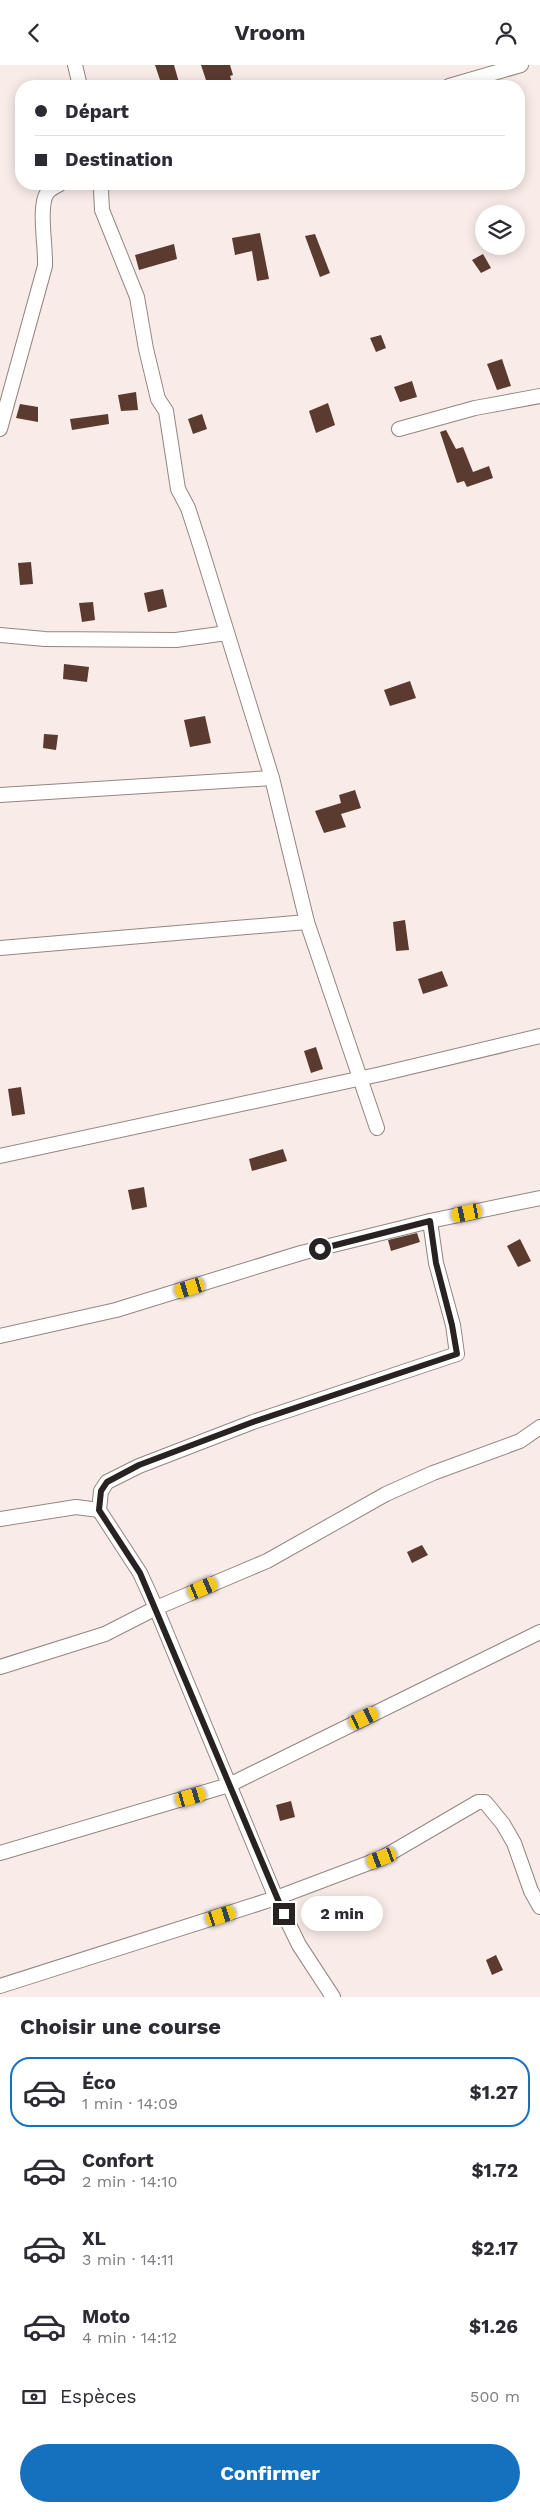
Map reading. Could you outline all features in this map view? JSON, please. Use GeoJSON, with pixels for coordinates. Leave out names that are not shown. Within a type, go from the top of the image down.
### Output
{"type":"FeatureCollection","features":[{"type":"Feature","properties":{"kind":"street"},"geometry":{"type":"LineString","coordinates":[[75,65],[79,80]]}},
{"type":"Feature","properties":{"kind":"street"},"geometry":{"type":"LineString","coordinates":[[470,77],[521,65]]}},
{"type":"Feature","properties":{"kind":"street"},"geometry":{"type":"LineString","coordinates":[[0,429],[46,266],[42,209],[44,199],[51,190]]}},
{"type":"Feature","properties":{"kind":"street"},"geometry":{"type":"LineString","coordinates":[[101,190],[102,209],[137,297],[146,349],[158,399],[166,411],[178,489],[188,508],[272,778],[307,922],[377,1127]]}},
{"type":"Feature","properties":{"kind":"street"},"geometry":{"type":"LineString","coordinates":[[399,429],[475,408],[540,396]]}},
{"type":"Feature","properties":{"kind":"street"},"geometry":{"type":"LineString","coordinates":[[0,635],[45,639],[176,640],[227,633]]}},
{"type":"Feature","properties":{"kind":"street"},"geometry":{"type":"LineString","coordinates":[[0,795],[272,778]]}},
{"type":"Feature","properties":{"kind":"street"},"geometry":{"type":"LineString","coordinates":[[0,948],[307,922]]}},
{"type":"Feature","properties":{"kind":"street"},"geometry":{"type":"LineString","coordinates":[[0,1156],[381,1074],[540,1036]]}},
{"type":"Feature","properties":{"kind":"street"},"geometry":{"type":"LineString","coordinates":[[0,1336],[116,1310],[301,1253],[430,1221],[540,1198]]}},
{"type":"Feature","properties":{"kind":"street"},"geometry":{"type":"LineString","coordinates":[[333,1997],[300,1945],[276,1898],[156,1608],[140,1573],[99,1510],[101,1491],[107,1482],[139,1465],[253,1422],[457,1354],[452,1325],[436,1263],[430,1221]]}},
{"type":"Feature","properties":{"kind":"street"},"geometry":{"type":"LineString","coordinates":[[0,1667],[104,1634],[156,1608],[267,1561],[386,1494],[433,1473],[520,1441],[540,1427]]}},
{"type":"Feature","properties":{"kind":"street"},"geometry":{"type":"LineString","coordinates":[[0,1519],[76,1507],[99,1510]]}},
{"type":"Feature","properties":{"kind":"street"},"geometry":{"type":"LineString","coordinates":[[0,1853],[229,1785],[540,1632]]}},
{"type":"Feature","properties":{"kind":"street"},"geometry":{"type":"LineString","coordinates":[[0,1986],[276,1898],[382,1858],[478,1802],[485,1802],[514,1843],[531,1891],[540,1907]]}},
{"type":"Feature","properties":{"kind":"building"},"geometry":{"type":"Polygon","coordinates":[[[155,65],[174,65],[178,80],[160,80],[155,65]]]}},
{"type":"Feature","properties":{"kind":"building"},"geometry":{"type":"Polygon","coordinates":[[[201,65],[230,65],[233,75],[230,76],[231,80],[206,80],[201,65]]]}},
{"type":"Feature","properties":{"kind":"building"},"geometry":{"type":"Polygon","coordinates":[[[260,233],[269,279],[257,281],[252,251],[235,255],[232,238],[260,233]]]}},
{"type":"Feature","properties":{"kind":"building"},"geometry":{"type":"Polygon","coordinates":[[[315,234],[330,273],[320,277],[305,236],[315,234]]]}},
{"type":"Feature","properties":{"kind":"building"},"geometry":{"type":"Polygon","coordinates":[[[174,244],[177,259],[139,270],[135,255],[174,244]]]}},
{"type":"Feature","properties":{"kind":"building"},"geometry":{"type":"Polygon","coordinates":[[[484,255],[491,268],[481,273],[472,260],[484,255]]]}},
{"type":"Feature","properties":{"kind":"building"},"geometry":{"type":"Polygon","coordinates":[[[381,335],[386,348],[376,352],[370,338],[381,335]]]}},
{"type":"Feature","properties":{"kind":"building"},"geometry":{"type":"Polygon","coordinates":[[[502,359],[511,386],[497,390],[487,364],[502,359]]]}},
{"type":"Feature","properties":{"kind":"building"},"geometry":{"type":"Polygon","coordinates":[[[412,381],[417,397],[400,402],[394,387],[412,381]]]}},
{"type":"Feature","properties":{"kind":"building"},"geometry":{"type":"Polygon","coordinates":[[[136,392],[138,410],[121,411],[118,395],[136,392]]]}},
{"type":"Feature","properties":{"kind":"building"},"geometry":{"type":"Polygon","coordinates":[[[328,403],[335,425],[316,433],[309,411],[328,403]]]}},
{"type":"Feature","properties":{"kind":"building"},"geometry":{"type":"Polygon","coordinates":[[[20,404],[38,407],[38,422],[16,418],[20,404]]]}},
{"type":"Feature","properties":{"kind":"building"},"geometry":{"type":"Polygon","coordinates":[[[108,414],[109,424],[72,430],[70,419],[108,414]]]}},
{"type":"Feature","properties":{"kind":"building"},"geometry":{"type":"Polygon","coordinates":[[[202,414],[207,429],[193,434],[188,419],[202,414]]]}},
{"type":"Feature","properties":{"kind":"building"},"geometry":{"type":"Polygon","coordinates":[[[446,430],[456,449],[463,447],[473,472],[489,466],[493,478],[467,487],[464,481],[457,483],[440,432],[446,430]]]}},
{"type":"Feature","properties":{"kind":"building"},"geometry":{"type":"Polygon","coordinates":[[[31,562],[33,584],[20,585],[18,563],[31,562]]]}},
{"type":"Feature","properties":{"kind":"building"},"geometry":{"type":"Polygon","coordinates":[[[163,589],[167,607],[148,612],[144,593],[163,589]]]}},
{"type":"Feature","properties":{"kind":"building"},"geometry":{"type":"Polygon","coordinates":[[[93,602],[95,620],[82,622],[79,603],[93,602]]]}},
{"type":"Feature","properties":{"kind":"building"},"geometry":{"type":"Polygon","coordinates":[[[64,664],[89,667],[87,682],[63,679],[64,664]]]}},
{"type":"Feature","properties":{"kind":"building"},"geometry":{"type":"Polygon","coordinates":[[[410,681],[416,698],[390,706],[384,690],[410,681]]]}},
{"type":"Feature","properties":{"kind":"building"},"geometry":{"type":"Polygon","coordinates":[[[205,716],[211,743],[190,747],[184,720],[205,716]]]}},
{"type":"Feature","properties":{"kind":"building"},"geometry":{"type":"Polygon","coordinates":[[[44,734],[58,735],[56,750],[43,748],[44,734]]]}},
{"type":"Feature","properties":{"kind":"building"},"geometry":{"type":"Polygon","coordinates":[[[355,790],[361,808],[341,814],[346,827],[324,833],[315,811],[341,803],[339,795],[355,790]]]}},
{"type":"Feature","properties":{"kind":"building"},"geometry":{"type":"Polygon","coordinates":[[[405,920],[409,950],[396,951],[393,922],[405,920]]]}},
{"type":"Feature","properties":{"kind":"building"},"geometry":{"type":"Polygon","coordinates":[[[442,971],[448,986],[423,994],[418,979],[442,971]]]}},
{"type":"Feature","properties":{"kind":"building"},"geometry":{"type":"Polygon","coordinates":[[[316,1047],[323,1069],[311,1073],[304,1051],[316,1047]]]}},
{"type":"Feature","properties":{"kind":"building"},"geometry":{"type":"Polygon","coordinates":[[[21,1087],[25,1114],[12,1116],[8,1089],[21,1087]]]}},
{"type":"Feature","properties":{"kind":"building"},"geometry":{"type":"Polygon","coordinates":[[[283,1149],[287,1161],[252,1171],[249,1159],[283,1149]]]}},
{"type":"Feature","properties":{"kind":"building"},"geometry":{"type":"Polygon","coordinates":[[[144,1187],[147,1207],[132,1210],[128,1190],[144,1187]]]}},
{"type":"Feature","properties":{"kind":"building"},"geometry":{"type":"Polygon","coordinates":[[[417,1233],[420,1242],[391,1251],[388,1240],[417,1233]]]}},
{"type":"Feature","properties":{"kind":"building"},"geometry":{"type":"Polygon","coordinates":[[[520,1239],[531,1261],[518,1267],[507,1246],[520,1239]]]}},
{"type":"Feature","properties":{"kind":"building"},"geometry":{"type":"Polygon","coordinates":[[[422,1545],[428,1555],[412,1563],[407,1552],[422,1545]]]}},
{"type":"Feature","properties":{"kind":"building"},"geometry":{"type":"Polygon","coordinates":[[[291,1801],[295,1817],[280,1821],[276,1805],[291,1801]]]}},
{"type":"Feature","properties":{"kind":"building"},"geometry":{"type":"Polygon","coordinates":[[[496,1955],[503,1970],[492,1975],[486,1960],[496,1955]]]}},
{"type":"Feature","properties":{"kind":"route"},"geometry":{"type":"LineString","coordinates":[[284,1914],[140,1573],[99,1510],[101,1491],[107,1482],[139,1465],[253,1422],[457,1354],[452,1325],[436,1263],[430,1221],[320,1249]]}}]}
